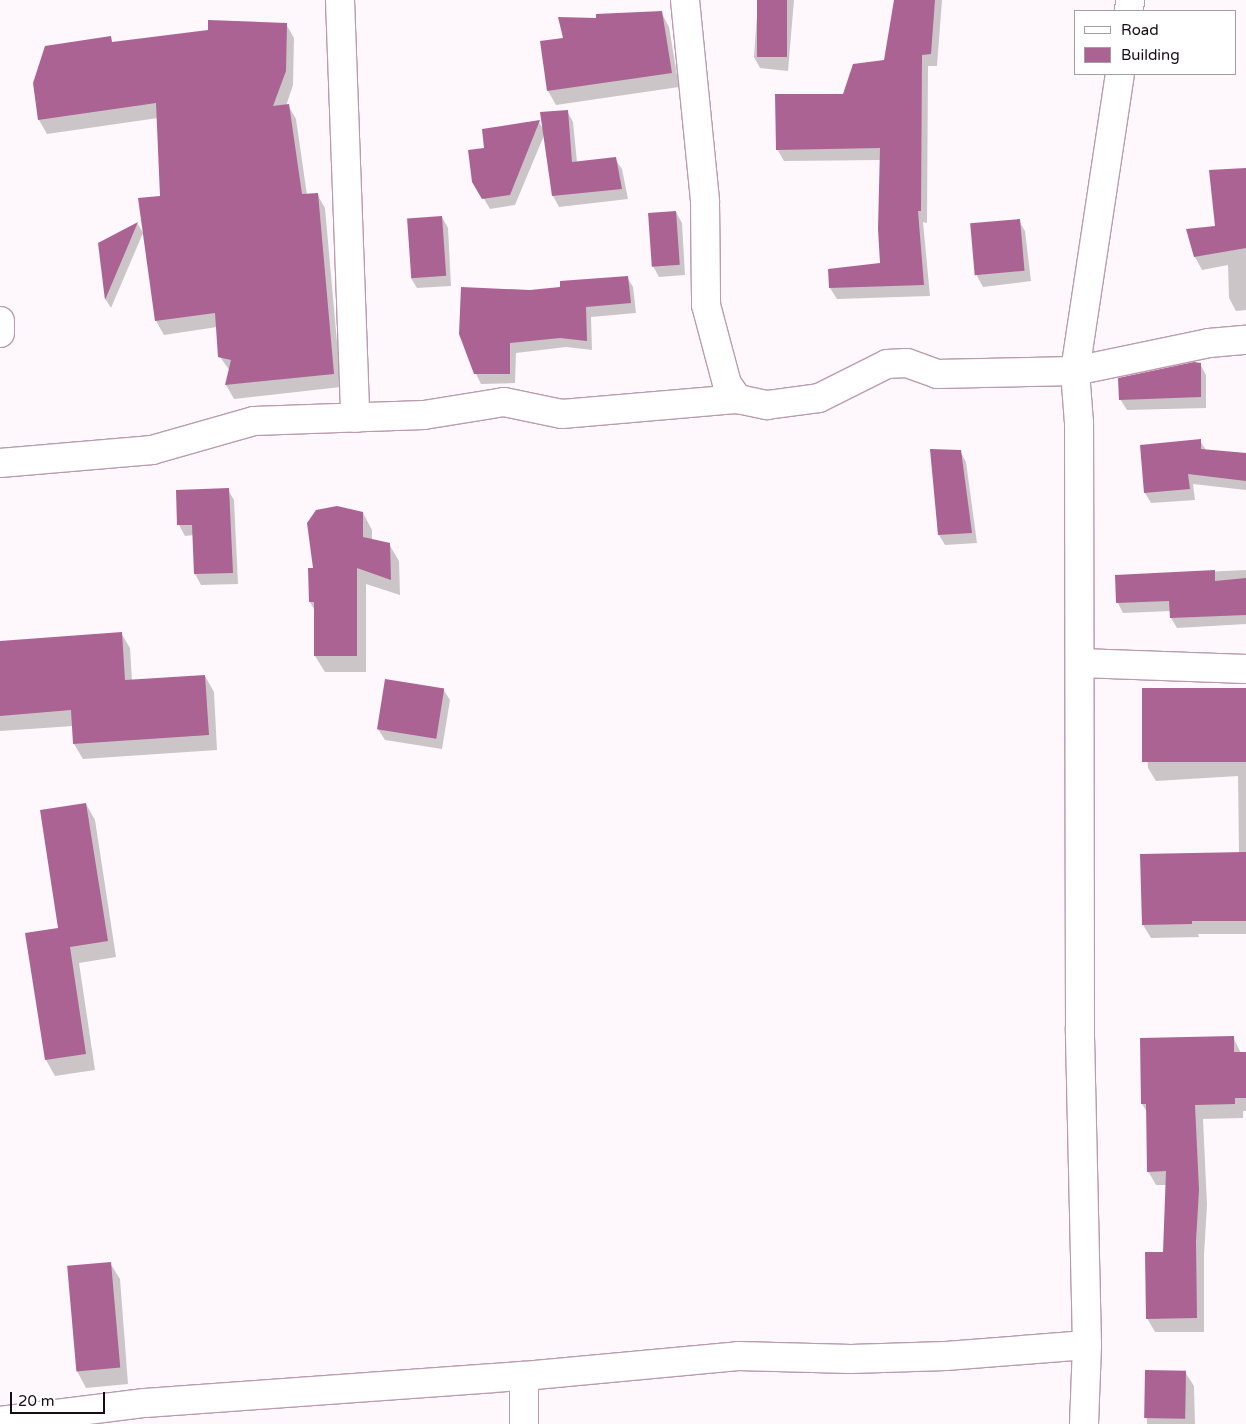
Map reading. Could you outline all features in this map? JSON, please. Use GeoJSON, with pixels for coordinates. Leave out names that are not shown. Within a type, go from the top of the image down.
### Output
{"type":"FeatureCollection","features":[{"type":"Feature","properties":{"kind":"street"},"geometry":{"type":"LineString","coordinates":[[340,0],[356,379],[355,418]]}},
{"type":"Feature","properties":{"kind":"street"},"geometry":{"type":"LineString","coordinates":[[685,0],[705,202],[706,305],[726,384],[738,399]]}},
{"type":"Feature","properties":{"kind":"street"},"geometry":{"type":"LineString","coordinates":[[1084,1424],[1087,1345],[1080,1028],[1079,424],[1075,371],[1120,75]]}},
{"type":"Feature","properties":{"kind":"street"},"geometry":{"type":"LineString","coordinates":[[0,321],[0,333]]}},
{"type":"Feature","properties":{"kind":"street"},"geometry":{"type":"LineString","coordinates":[[0,463],[152,450],[254,421],[424,415],[504,402],[562,414],[738,399],[766,405],[819,398],[887,364],[907,363],[937,374],[1075,371],[1209,344],[1246,340]]}},
{"type":"Feature","properties":{"kind":"street"},"geometry":{"type":"LineString","coordinates":[[0,440],[33,461]]}},
{"type":"Feature","properties":{"kind":"street"},"geometry":{"type":"LineString","coordinates":[[1080,662],[1246,669]]}},
{"type":"Feature","properties":{"kind":"street"},"geometry":{"type":"LineString","coordinates":[[0,1421],[145,1403],[524,1376],[738,1356],[850,1359],[946,1356],[1087,1345]]}},
{"type":"Feature","properties":{"kind":"street"},"geometry":{"type":"LineString","coordinates":[[524,1376],[524,1424]]}},
{"type":"Feature","properties":{"kind":"building"},"geometry":{"type":"Polygon","coordinates":[[[757,0],[787,0],[787,57],[757,57],[757,0]]]}},
{"type":"Feature","properties":{"kind":"building"},"geometry":{"type":"Polygon","coordinates":[[[894,0],[935,0],[931,54],[922,55],[921,211],[918,211],[924,285],[829,288],[828,269],[880,263],[878,229],[880,148],[776,150],[775,94],[843,94],[853,64],[884,60],[894,0]]]}},
{"type":"Feature","properties":{"kind":"building"},"geometry":{"type":"Polygon","coordinates":[[[662,11],[672,73],[547,91],[540,41],[563,38],[558,17],[596,18],[596,14],[662,11]]]}},
{"type":"Feature","properties":{"kind":"building"},"geometry":{"type":"Polygon","coordinates":[[[208,20],[287,23],[286,71],[273,106],[289,104],[302,194],[318,193],[334,374],[225,385],[231,360],[218,357],[215,313],[155,321],[138,198],[160,196],[156,103],[38,120],[33,83],[45,46],[111,36],[112,42],[208,30],[208,20]]]}},
{"type":"Feature","properties":{"kind":"building"},"geometry":{"type":"Polygon","coordinates":[[[568,110],[572,162],[616,157],[622,189],[552,196],[540,112],[568,110]]]}},
{"type":"Feature","properties":{"kind":"building"},"geometry":{"type":"Polygon","coordinates":[[[540,120],[510,195],[482,199],[472,182],[468,150],[484,148],[482,129],[540,120]]]}},
{"type":"Feature","properties":{"kind":"building"},"geometry":{"type":"Polygon","coordinates":[[[1246,168],[1246,248],[1194,257],[1186,229],[1215,226],[1209,170],[1246,168]]]}},
{"type":"Feature","properties":{"kind":"building"},"geometry":{"type":"Polygon","coordinates":[[[676,211],[680,265],[652,267],[648,213],[676,211]]]}},
{"type":"Feature","properties":{"kind":"building"},"geometry":{"type":"Polygon","coordinates":[[[442,216],[446,276],[411,278],[407,218],[442,216]]]}},
{"type":"Feature","properties":{"kind":"building"},"geometry":{"type":"Polygon","coordinates":[[[1020,219],[1025,271],[975,275],[970,223],[1020,219]]]}},
{"type":"Feature","properties":{"kind":"building"},"geometry":{"type":"Polygon","coordinates":[[[138,222],[105,300],[98,243],[138,222]]]}},
{"type":"Feature","properties":{"kind":"building"},"geometry":{"type":"Polygon","coordinates":[[[628,276],[631,303],[586,307],[587,341],[560,338],[510,343],[510,374],[474,374],[459,334],[461,287],[530,290],[560,287],[560,281],[628,276]]]}},
{"type":"Feature","properties":{"kind":"building"},"geometry":{"type":"Polygon","coordinates":[[[1194,362],[1201,363],[1201,397],[1119,400],[1118,378],[1194,362]]]}},
{"type":"Feature","properties":{"kind":"building"},"geometry":{"type":"Polygon","coordinates":[[[1201,439],[1201,449],[1246,453],[1246,481],[1188,474],[1190,489],[1144,493],[1140,445],[1201,439]]]}},
{"type":"Feature","properties":{"kind":"building"},"geometry":{"type":"Polygon","coordinates":[[[930,449],[961,450],[972,533],[938,535],[930,449]]]}},
{"type":"Feature","properties":{"kind":"building"},"geometry":{"type":"Polygon","coordinates":[[[229,488],[233,573],[194,574],[192,525],[177,525],[176,490],[229,488]]]}},
{"type":"Feature","properties":{"kind":"building"},"geometry":{"type":"Polygon","coordinates":[[[337,506],[363,512],[363,537],[390,543],[391,580],[357,568],[357,656],[314,656],[314,602],[309,602],[308,568],[313,568],[307,523],[316,510],[337,506]]]}},
{"type":"Feature","properties":{"kind":"building"},"geometry":{"type":"Polygon","coordinates":[[[1215,570],[1215,581],[1246,578],[1246,615],[1170,618],[1169,601],[1116,603],[1115,575],[1215,570]]]}},
{"type":"Feature","properties":{"kind":"building"},"geometry":{"type":"Polygon","coordinates":[[[122,632],[125,680],[205,675],[209,735],[73,744],[71,710],[0,716],[0,641],[122,632]]]}},
{"type":"Feature","properties":{"kind":"building"},"geometry":{"type":"Polygon","coordinates":[[[385,679],[444,688],[436,739],[377,729],[385,679]]]}},
{"type":"Feature","properties":{"kind":"building"},"geometry":{"type":"Polygon","coordinates":[[[1142,688],[1246,688],[1246,762],[1142,762],[1142,688]]]}},
{"type":"Feature","properties":{"kind":"building"},"geometry":{"type":"Polygon","coordinates":[[[86,803],[108,941],[70,947],[86,1054],[45,1060],[25,933],[58,928],[40,810],[86,803]]]}},
{"type":"Feature","properties":{"kind":"building"},"geometry":{"type":"Polygon","coordinates":[[[1246,852],[1246,921],[1192,921],[1192,924],[1142,925],[1140,854],[1246,852]]]}},
{"type":"Feature","properties":{"kind":"building"},"geometry":{"type":"Polygon","coordinates":[[[1234,1036],[1234,1052],[1246,1052],[1246,1098],[1235,1098],[1235,1104],[1195,1105],[1199,1190],[1196,1241],[1197,1318],[1146,1319],[1145,1252],[1163,1252],[1166,1171],[1147,1172],[1146,1104],[1141,1104],[1140,1038],[1234,1036]]]}},
{"type":"Feature","properties":{"kind":"building"},"geometry":{"type":"Polygon","coordinates":[[[111,1262],[120,1368],[76,1371],[67,1266],[111,1262]]]}},
{"type":"Feature","properties":{"kind":"building"},"geometry":{"type":"Polygon","coordinates":[[[1145,1370],[1186,1371],[1185,1419],[1144,1418],[1145,1370]]]}}]}
